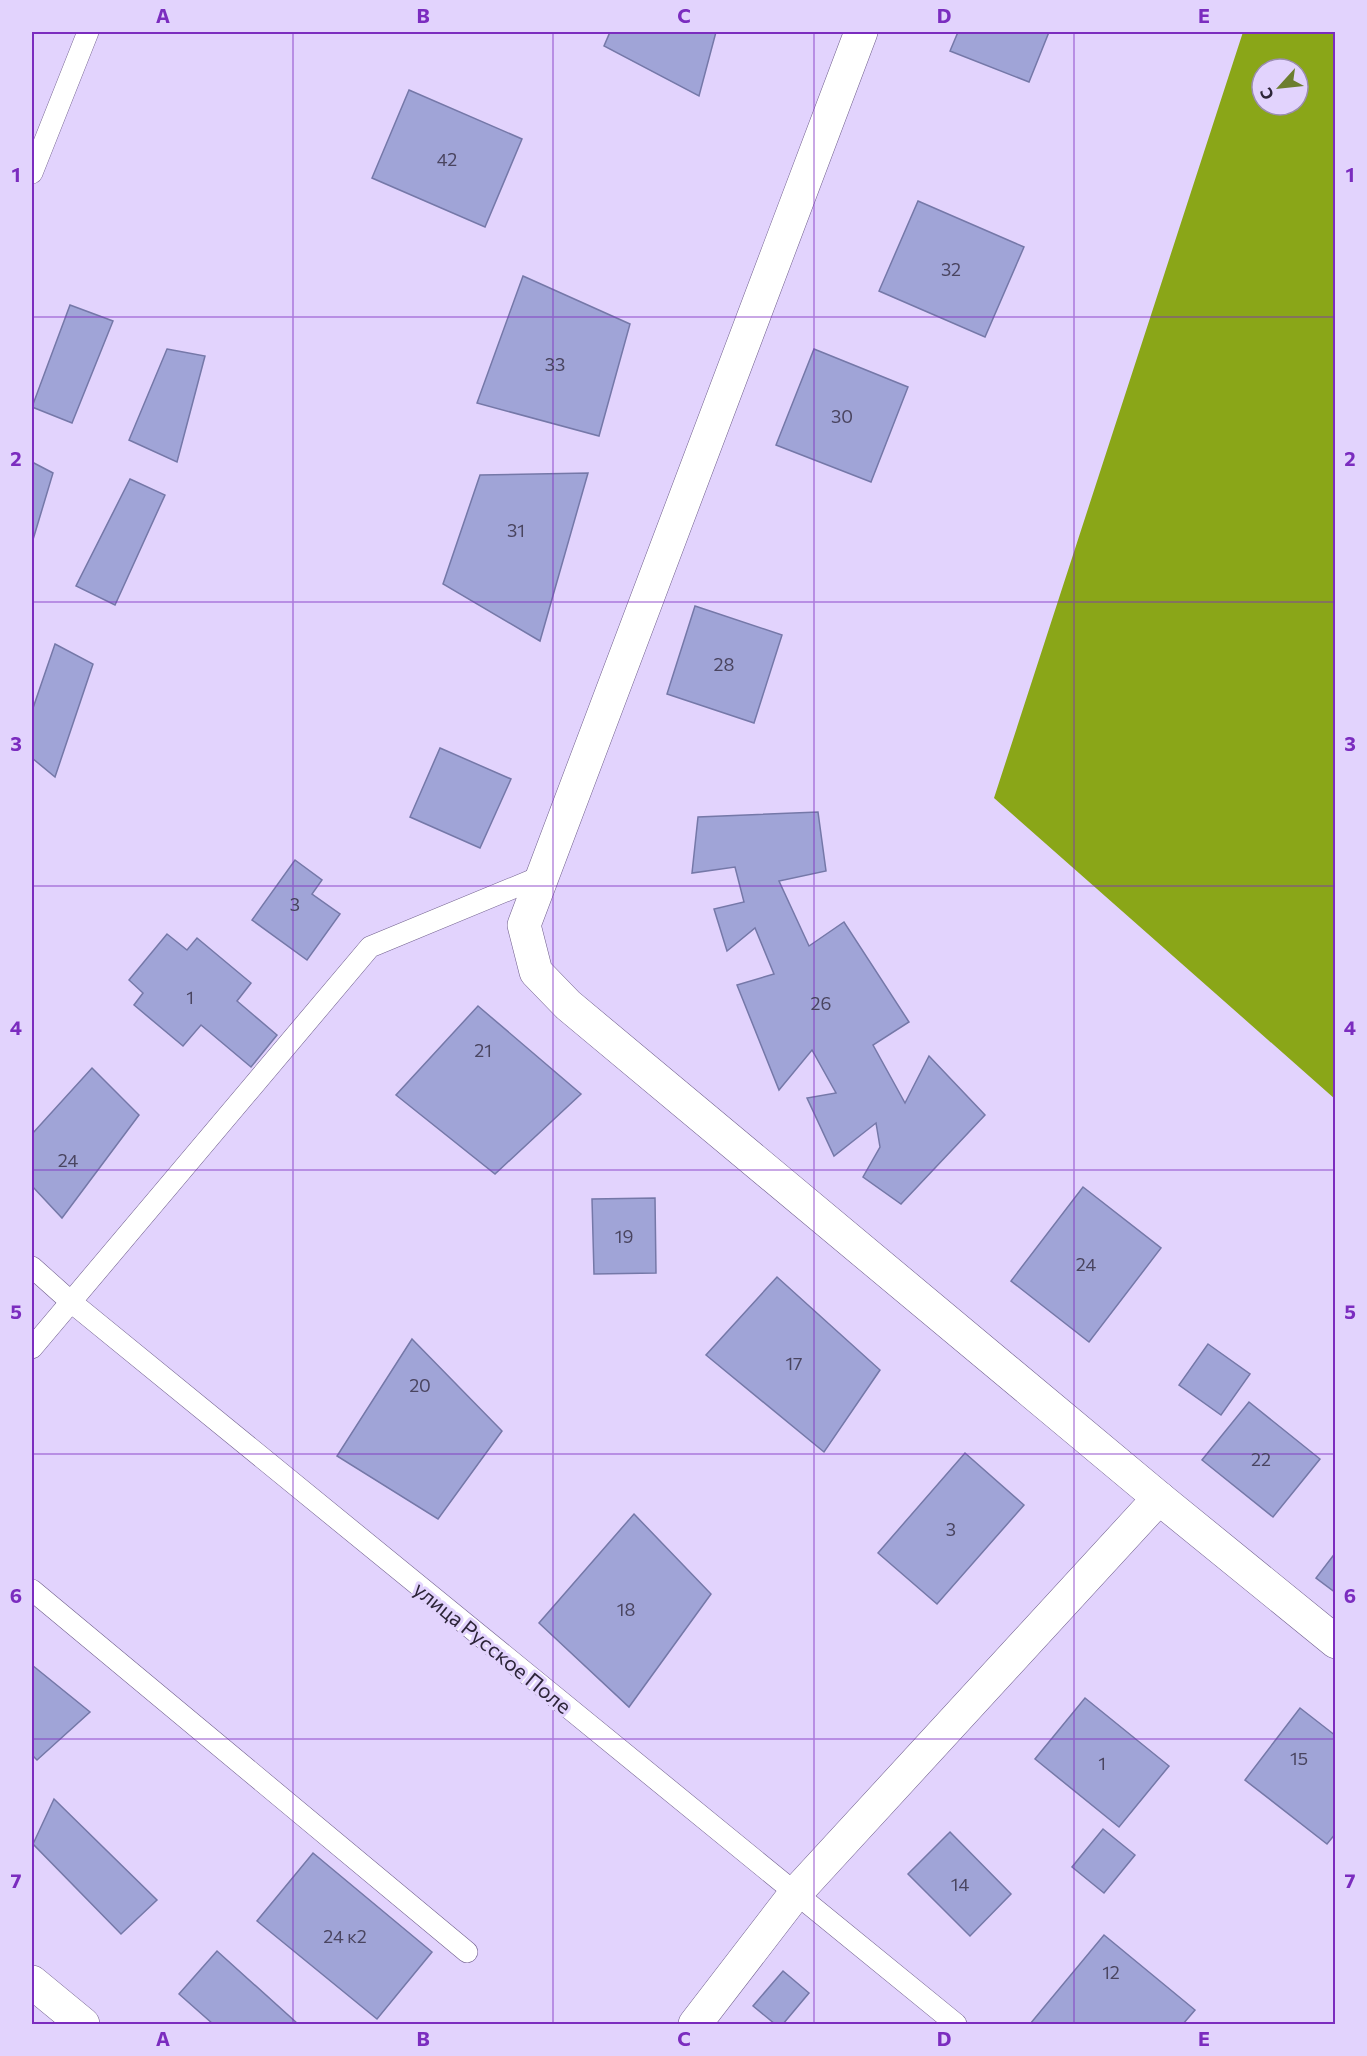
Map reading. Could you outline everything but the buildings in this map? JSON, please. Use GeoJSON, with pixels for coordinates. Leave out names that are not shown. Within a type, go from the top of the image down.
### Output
{"type":"FeatureCollection","features":[{"type":"Feature","properties":{"kind":"street"},"geometry":{"type":"LineString","coordinates":[[861,32],[524,924],[536,972],[568,1005],[1335,1642]]}},
{"type":"Feature","properties":{"kind":"street"},"geometry":{"type":"LineString","coordinates":[[695,2025],[795,1894],[1159,1498]]}},
{"type":"Feature","properties":{"kind":"street"},"geometry":{"type":"LineString","coordinates":[[32,1982],[83,2025]]}},
{"type":"Feature","properties":{"kind":"lane"},"geometry":{"type":"LineString","coordinates":[[32,173],[88,32]]}},
{"type":"Feature","properties":{"kind":"lane"},"geometry":{"type":"LineString","coordinates":[[32,1348],[370,947],[542,876]]}},
{"type":"Feature","properties":{"kind":"lane","name":"улица Русское Поле"},"geometry":{"type":"LineString","coordinates":[[32,1268],[956,2025]]}},
{"type":"Feature","properties":{"kind":"lane"},"geometry":{"type":"LineString","coordinates":[[32,1590],[467,1952]]}},
{"type":"Feature","properties":{"kind":"green space"},"geometry":{"type":"Polygon","coordinates":[[[1243,32],[1335,32],[1335,1099],[994,798],[1243,32]]]}}]}
